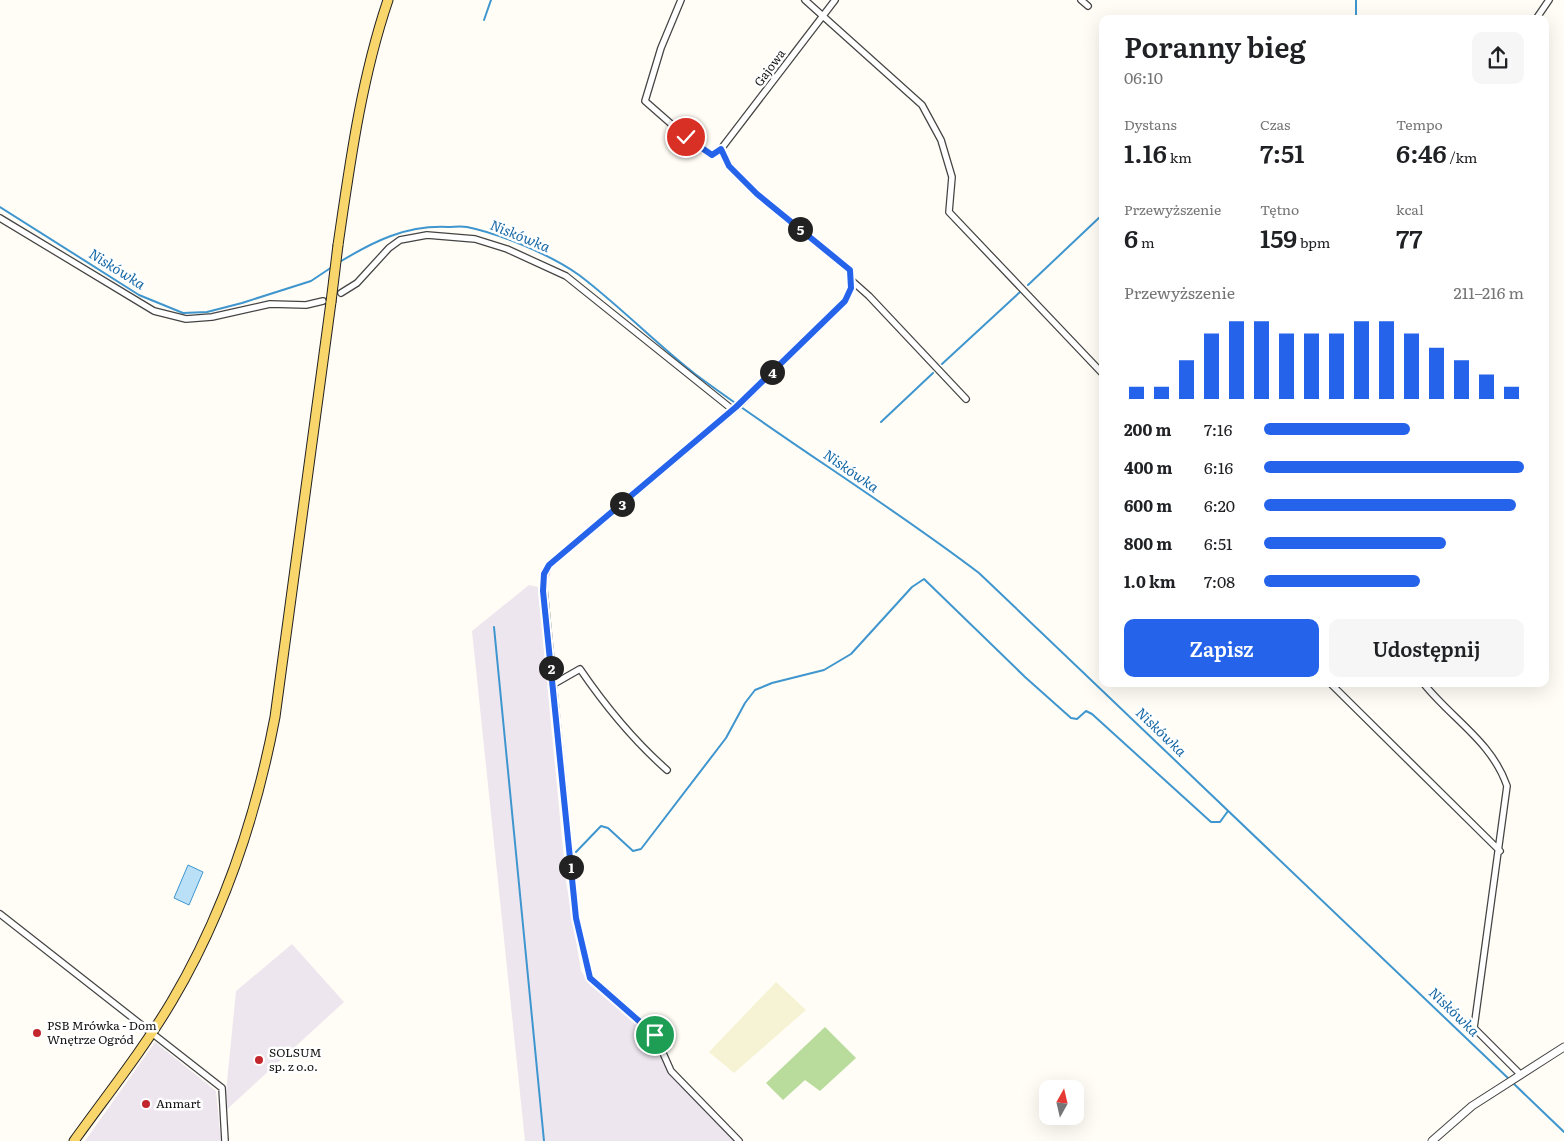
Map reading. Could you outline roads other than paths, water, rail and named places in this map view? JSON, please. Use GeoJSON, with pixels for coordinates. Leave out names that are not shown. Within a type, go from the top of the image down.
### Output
{"type":"FeatureCollection","features":[{"type":"Feature","properties":{"kind":"main road"},"geometry":{"type":"LineString","coordinates":[[74,1141],[172,1001],[208,933],[245,840],[257,802],[275,717],[327,302],[338,245],[354,132],[374,42],[388,0]]}},
{"type":"Feature","properties":{"kind":"street"},"geometry":{"type":"LineString","coordinates":[[682,0],[661,48],[645,101],[686,137],[712,155],[721,149],[729,166],[757,194],[850,270],[851,288],[845,301],[745,398],[546,570],[543,591],[576,918],[590,978],[655,1035],[671,1071],[738,1141]]}},
{"type":"Feature","properties":{"kind":"street"},"geometry":{"type":"LineString","coordinates":[[805,0],[922,105],[941,140],[952,178],[949,212],[1099,369]]}},
{"type":"Feature","properties":{"kind":"street","name":"Gajowa"},"geometry":{"type":"LineString","coordinates":[[721,149],[835,0]]}},
{"type":"Feature","properties":{"kind":"street"},"geometry":{"type":"LineString","coordinates":[[1081,0],[1088,6]]}},
{"type":"Feature","properties":{"kind":"street"},"geometry":{"type":"LineString","coordinates":[[1539,15],[1549,0]]}},
{"type":"Feature","properties":{"kind":"street"},"geometry":{"type":"LineString","coordinates":[[0,218],[154,311],[186,319],[212,316],[270,304],[327,302]]}},
{"type":"Feature","properties":{"kind":"street"},"geometry":{"type":"LineString","coordinates":[[341,293],[357,282],[389,248],[400,240],[427,235],[475,239],[507,248],[566,276],[734,408]]}},
{"type":"Feature","properties":{"kind":"street"},"geometry":{"type":"LineString","coordinates":[[851,280],[869,296],[966,399]]}},
{"type":"Feature","properties":{"kind":"street"},"geometry":{"type":"LineString","coordinates":[[552,685],[580,669],[604,704],[640,747],[667,770]]}},
{"type":"Feature","properties":{"kind":"street"},"geometry":{"type":"LineString","coordinates":[[1334,687],[1500,851]]}},
{"type":"Feature","properties":{"kind":"street"},"geometry":{"type":"LineString","coordinates":[[1427,687],[1488,750],[1504,775],[1507,786],[1500,851],[1474,1028],[1519,1075]]}},
{"type":"Feature","properties":{"kind":"street"},"geometry":{"type":"LineString","coordinates":[[0,914],[222,1088],[225,1141]]}},
{"type":"Feature","properties":{"kind":"street"},"geometry":{"type":"LineString","coordinates":[[1432,1141],[1453,1120],[1564,1046]]}},
{"type":"Feature","properties":{"kind":"water"},"geometry":{"type":"Polygon","coordinates":[[[188,865],[203,872],[189,905],[174,898],[188,865]]]}},
{"type":"Feature","properties":{"kind":"waterway"},"geometry":{"type":"LineString","coordinates":[[484,20],[491,0]]}},
{"type":"Feature","properties":{"kind":"waterway"},"geometry":{"type":"LineString","coordinates":[[1356,0],[1356,15]]}},
{"type":"Feature","properties":{"kind":"waterway","name":"Niskówka"},"geometry":{"type":"LineString","coordinates":[[0,207],[139,295],[183,313],[207,312],[242,303],[311,281],[332,267]]}},
{"type":"Feature","properties":{"kind":"waterway"},"geometry":{"type":"LineString","coordinates":[[1028,285],[1099,218]]}},
{"type":"Feature","properties":{"kind":"waterway","name":"Niskówka"},"geometry":{"type":"LineString","coordinates":[[338,263],[378,241],[404,232],[433,227],[467,227],[525,246],[568,267],[609,299],[695,374],[909,522],[979,573],[1510,1080]]}},
{"type":"Feature","properties":{"kind":"waterway"},"geometry":{"type":"LineString","coordinates":[[942,364],[1020,292]]}},
{"type":"Feature","properties":{"kind":"waterway"},"geometry":{"type":"LineString","coordinates":[[881,422],[933,373]]}},
{"type":"Feature","properties":{"kind":"waterway"},"geometry":{"type":"LineString","coordinates":[[576,852],[601,826],[608,828],[633,851],[641,849],[726,738],[745,703],[755,690],[772,683],[824,670],[851,654],[912,587],[924,579],[1025,677],[1071,718],[1077,719],[1086,711],[1092,714],[1211,822],[1220,822],[1228,811]]}},
{"type":"Feature","properties":{"kind":"waterway"},"geometry":{"type":"LineString","coordinates":[[494,627],[544,1141]]}},
{"type":"Feature","properties":{"kind":"waterway","name":"Niskówka"},"geometry":{"type":"LineString","coordinates":[[1513,1083],[1564,1132]]}},
{"type":"Feature","properties":{"kind":"place","name":"PSB Mrówka - Dom Wnętrze Ogród"},"geometry":{"type":"Point","coordinates":[37,1033]}},
{"type":"Feature","properties":{"kind":"place","name":"SOLSUM sp. z o.o."},"geometry":{"type":"Point","coordinates":[259,1060]}},
{"type":"Feature","properties":{"kind":"place","name":"Anmart"},"geometry":{"type":"Point","coordinates":[146,1104]}}]}
